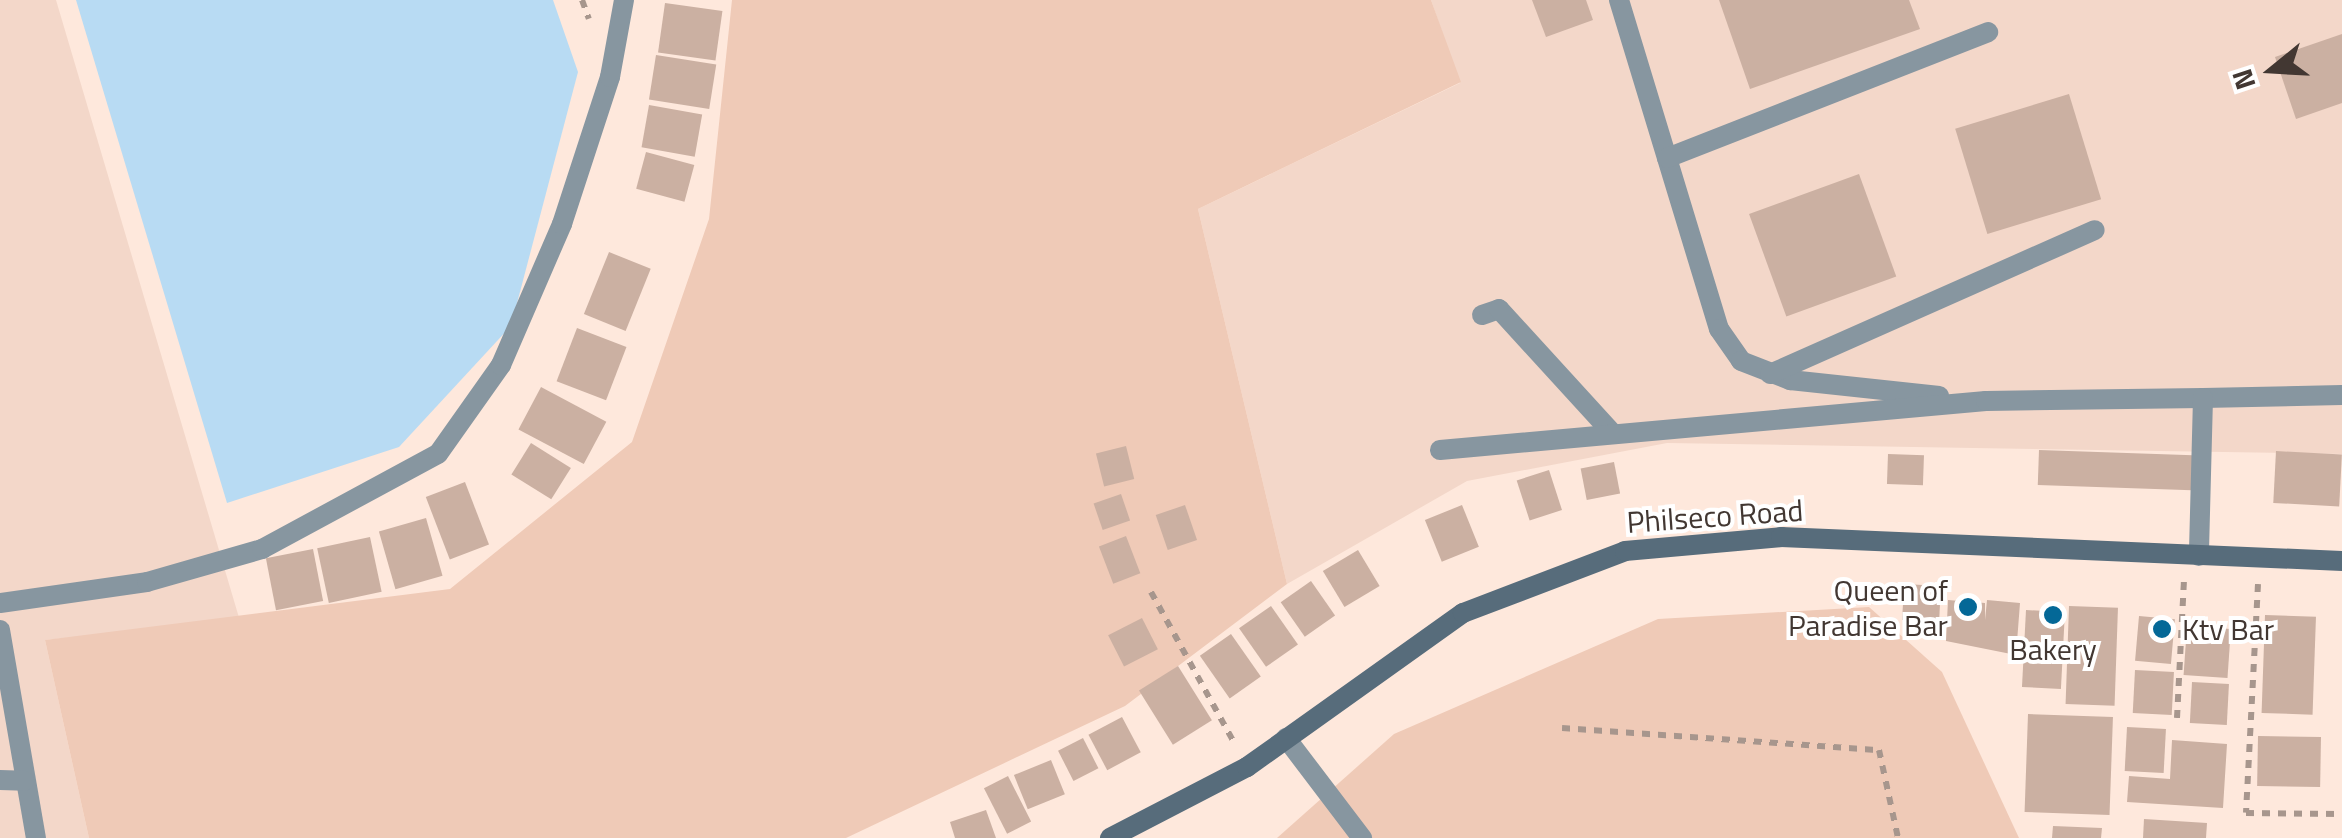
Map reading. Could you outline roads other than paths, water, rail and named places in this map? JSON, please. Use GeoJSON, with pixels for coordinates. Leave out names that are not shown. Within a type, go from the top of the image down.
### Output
{"type":"FeatureCollection","features":[{"type":"Feature","properties":{"kind":"street","name":"Philseco Road"},"geometry":{"type":"LineString","coordinates":[[1110,838],[1247,766],[1463,613],[1625,551],[1781,537],[2342,562]]}},
{"type":"Feature","properties":{"kind":"lane"},"geometry":{"type":"LineString","coordinates":[[0,603],[147,582],[262,550],[438,454],[501,365],[562,224],[610,77],[624,0]]}},
{"type":"Feature","properties":{"kind":"lane"},"geometry":{"type":"LineString","coordinates":[[1619,0],[1719,329],[1741,361],[1770,374],[1986,401]]}},
{"type":"Feature","properties":{"kind":"lane"},"geometry":{"type":"LineString","coordinates":[[1667,158],[1988,32]]}},
{"type":"Feature","properties":{"kind":"lane"},"geometry":{"type":"LineString","coordinates":[[1770,374],[2096,230]]}},
{"type":"Feature","properties":{"kind":"lane"},"geometry":{"type":"LineString","coordinates":[[1482,315],[1499,309],[1614,434]]}},
{"type":"Feature","properties":{"kind":"lane"},"geometry":{"type":"LineString","coordinates":[[1440,450],[1986,401],[2342,395]]}},
{"type":"Feature","properties":{"kind":"lane"},"geometry":{"type":"LineString","coordinates":[[2192,555],[2203,398]]}},
{"type":"Feature","properties":{"kind":"lane"},"geometry":{"type":"LineString","coordinates":[[0,630],[36,838]]}},
{"type":"Feature","properties":{"kind":"lane"},"geometry":{"type":"LineString","coordinates":[[1286,738],[1362,838]]}},
{"type":"Feature","properties":{"kind":"lane"},"geometry":{"type":"LineString","coordinates":[[0,780],[24,782]]}},
{"type":"Feature","properties":{"kind":"water"},"geometry":{"type":"Polygon","coordinates":[[[76,0],[553,0],[578,72],[511,326],[399,447],[227,503],[76,0]]]}},
{"type":"Feature","properties":{"kind":"place","name":"Queen of Paradise Bar"},"geometry":{"type":"Point","coordinates":[1968,607]}},
{"type":"Feature","properties":{"kind":"place","name":"Bakery"},"geometry":{"type":"Point","coordinates":[2053,615]}},
{"type":"Feature","properties":{"kind":"place","name":"Ktv Bar"},"geometry":{"type":"Point","coordinates":[2162,629]}}]}
